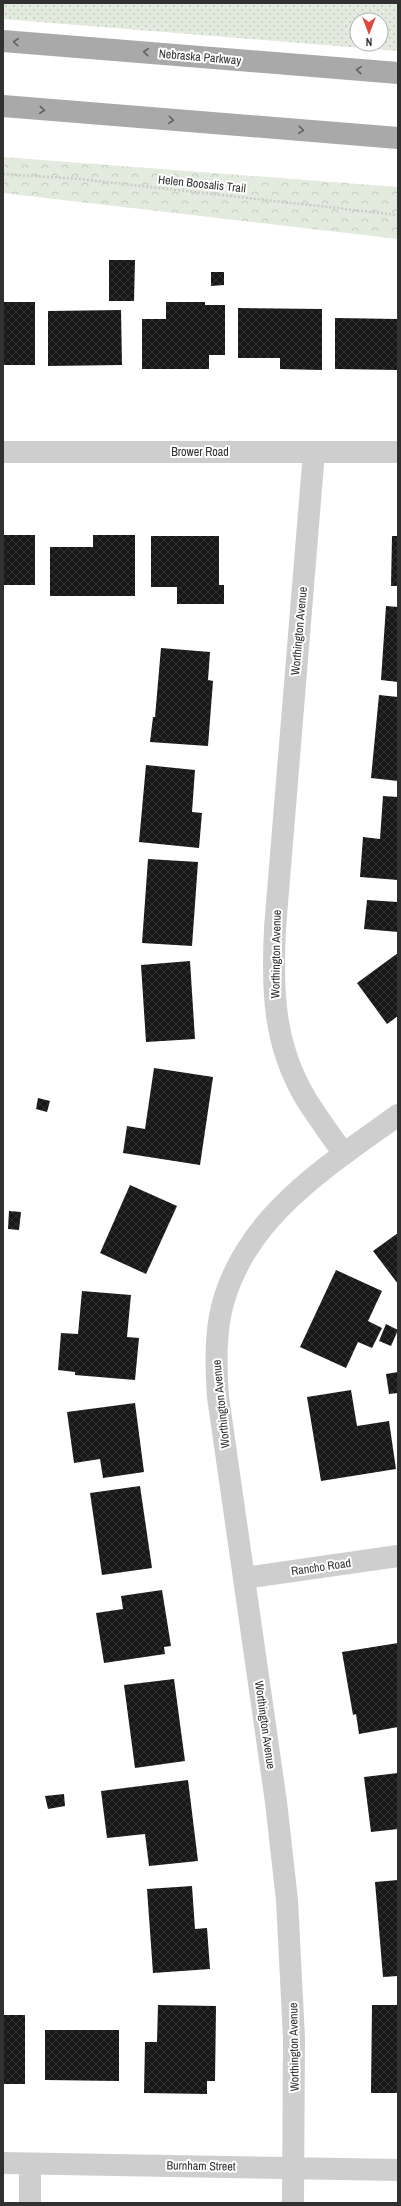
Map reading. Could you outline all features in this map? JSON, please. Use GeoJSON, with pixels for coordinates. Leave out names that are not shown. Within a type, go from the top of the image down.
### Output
{"type":"FeatureCollection","features":[{"type":"Feature","properties":{"kind":"main road","name":"Nebraska Parkway"},"geometry":{"type":"LineString","coordinates":[[3,41],[398,73]]}},
{"type":"Feature","properties":{"kind":"main road"},"geometry":{"type":"LineString","coordinates":[[3,106],[398,138]]}},
{"type":"Feature","properties":{"kind":"street","name":"Brower Road"},"geometry":{"type":"LineString","coordinates":[[3,452],[398,452]]}},
{"type":"Feature","properties":{"kind":"street","name":"Worthington Avenue"},"geometry":{"type":"LineString","coordinates":[[294,2203],[293,2008],[287,1900],[276,1802],[218,1397],[216,1353],[220,1316],[230,1282],[262,1226],[282,1204],[344,1154],[306,1098],[290,1068],[279,1035],[274,1003],[275,928],[314,452]]}},
{"type":"Feature","properties":{"kind":"street"},"geometry":{"type":"LineString","coordinates":[[344,1154],[398,1115]]}},
{"type":"Feature","properties":{"kind":"street","name":"Rancho Road"},"geometry":{"type":"LineString","coordinates":[[244,1578],[398,1556]]}},
{"type":"Feature","properties":{"kind":"street","name":"Burnham Street"},"geometry":{"type":"LineString","coordinates":[[3,2163],[398,2170]]}},
{"type":"Feature","properties":{"kind":"street"},"geometry":{"type":"LineString","coordinates":[[30,2164],[30,2203]]}},
{"type":"Feature","properties":{"kind":"path","name":"Helen Boosalis Trail"},"geometry":{"type":"LineString","coordinates":[[3,174],[80,179],[398,215]]}},
{"type":"Feature","properties":{"kind":"green space"},"geometry":{"type":"Polygon","coordinates":[[[3,3],[398,3],[398,51],[389,50],[389,12],[349,12],[349,47],[3,19],[3,3]]]}},
{"type":"Feature","properties":{"kind":"green space"},"geometry":{"type":"Polygon","coordinates":[[[3,157],[398,187],[398,239],[3,193],[3,157]]]}},
{"type":"Feature","properties":{"kind":"building"},"geometry":{"type":"Polygon","coordinates":[[[109,260],[135,260],[134,301],[109,301],[109,260]]]}},
{"type":"Feature","properties":{"kind":"building"},"geometry":{"type":"Polygon","coordinates":[[[211,272],[224,272],[224,285],[211,286],[211,272]]]}},
{"type":"Feature","properties":{"kind":"building"},"geometry":{"type":"Polygon","coordinates":[[[3,302],[35,302],[35,365],[3,365],[3,302]]]}},
{"type":"Feature","properties":{"kind":"building"},"geometry":{"type":"Polygon","coordinates":[[[166,302],[205,302],[205,305],[225,305],[225,355],[209,355],[209,369],[142,369],[142,319],[166,319],[166,302]]]}},
{"type":"Feature","properties":{"kind":"building"},"geometry":{"type":"Polygon","coordinates":[[[238,308],[322,309],[322,370],[280,369],[280,358],[238,358],[238,308]]]}},
{"type":"Feature","properties":{"kind":"building"},"geometry":{"type":"Polygon","coordinates":[[[121,310],[122,365],[48,366],[48,311],[121,310]]]}},
{"type":"Feature","properties":{"kind":"building"},"geometry":{"type":"Polygon","coordinates":[[[335,318],[398,319],[398,370],[335,369],[335,318]]]}},
{"type":"Feature","properties":{"kind":"building"},"geometry":{"type":"Polygon","coordinates":[[[3,535],[35,535],[35,585],[3,585],[3,535]]]}},
{"type":"Feature","properties":{"kind":"building"},"geometry":{"type":"Polygon","coordinates":[[[93,535],[135,535],[135,596],[50,596],[50,547],[93,547],[93,535]]]}},
{"type":"Feature","properties":{"kind":"building"},"geometry":{"type":"Polygon","coordinates":[[[151,536],[219,536],[219,585],[224,585],[224,604],[177,604],[177,587],[151,587],[151,536]]]}},
{"type":"Feature","properties":{"kind":"building"},"geometry":{"type":"Polygon","coordinates":[[[392,536],[398,536],[398,586],[391,586],[392,536]]]}},
{"type":"Feature","properties":{"kind":"building"},"geometry":{"type":"Polygon","coordinates":[[[386,606],[398,607],[398,682],[381,680],[386,606]]]}},
{"type":"Feature","properties":{"kind":"building"},"geometry":{"type":"Polygon","coordinates":[[[161,648],[210,652],[208,680],[213,681],[208,746],[150,742],[153,717],[155,717],[161,648]]]}},
{"type":"Feature","properties":{"kind":"building"},"geometry":{"type":"Polygon","coordinates":[[[379,695],[398,697],[398,781],[371,778],[379,695]]]}},
{"type":"Feature","properties":{"kind":"building"},"geometry":{"type":"Polygon","coordinates":[[[146,765],[195,770],[192,812],[202,813],[199,848],[139,842],[146,765]]]}},
{"type":"Feature","properties":{"kind":"building"},"geometry":{"type":"Polygon","coordinates":[[[383,796],[398,797],[398,880],[360,877],[363,837],[380,839],[383,796]]]}},
{"type":"Feature","properties":{"kind":"building"},"geometry":{"type":"Polygon","coordinates":[[[148,859],[198,862],[192,946],[142,943],[148,859]]]}},
{"type":"Feature","properties":{"kind":"building"},"geometry":{"type":"Polygon","coordinates":[[[367,900],[398,902],[398,932],[364,929],[367,900]]]}},
{"type":"Feature","properties":{"kind":"building"},"geometry":{"type":"Polygon","coordinates":[[[398,953],[398,1016],[387,1024],[357,983],[398,953]]]}},
{"type":"Feature","properties":{"kind":"building"},"geometry":{"type":"Polygon","coordinates":[[[190,961],[195,1039],[146,1042],[141,965],[190,961]]]}},
{"type":"Feature","properties":{"kind":"building"},"geometry":{"type":"Polygon","coordinates":[[[154,1068],[213,1077],[200,1165],[123,1153],[127,1126],[145,1129],[154,1068]]]}},
{"type":"Feature","properties":{"kind":"building"},"geometry":{"type":"Polygon","coordinates":[[[38,1098],[50,1101],[47,1112],[36,1109],[38,1098]]]}},
{"type":"Feature","properties":{"kind":"building"},"geometry":{"type":"Polygon","coordinates":[[[130,1185],[177,1206],[146,1274],[100,1253],[130,1185]]]}},
{"type":"Feature","properties":{"kind":"building"},"geometry":{"type":"Polygon","coordinates":[[[9,1211],[21,1212],[19,1230],[8,1229],[9,1211]]]}},
{"type":"Feature","properties":{"kind":"building"},"geometry":{"type":"Polygon","coordinates":[[[398,1233],[398,1284],[373,1251],[398,1233]]]}},
{"type":"Feature","properties":{"kind":"building"},"geometry":{"type":"Polygon","coordinates":[[[336,1270],[382,1291],[368,1321],[382,1328],[372,1348],[358,1342],[346,1368],[300,1347],[336,1270]]]}},
{"type":"Feature","properties":{"kind":"building"},"geometry":{"type":"Polygon","coordinates":[[[82,1291],[131,1295],[127,1337],[139,1338],[135,1380],[75,1375],[75,1372],[58,1370],[61,1333],[78,1334],[82,1291]]]}},
{"type":"Feature","properties":{"kind":"building"},"geometry":{"type":"Polygon","coordinates":[[[386,1324],[398,1330],[391,1346],[379,1341],[386,1324]]]}},
{"type":"Feature","properties":{"kind":"building"},"geometry":{"type":"Polygon","coordinates":[[[398,1372],[398,1393],[389,1394],[386,1374],[398,1372]]]}},
{"type":"Feature","properties":{"kind":"building"},"geometry":{"type":"Polygon","coordinates":[[[351,1390],[357,1426],[389,1421],[396,1469],[321,1481],[307,1397],[351,1390]]]}},
{"type":"Feature","properties":{"kind":"building"},"geometry":{"type":"Polygon","coordinates":[[[135,1403],[144,1472],[103,1478],[100,1459],[74,1463],[67,1412],[135,1403]]]}},
{"type":"Feature","properties":{"kind":"building"},"geometry":{"type":"Polygon","coordinates":[[[140,1486],[152,1568],[102,1575],[90,1493],[140,1486]]]}},
{"type":"Feature","properties":{"kind":"building"},"geometry":{"type":"Polygon","coordinates":[[[162,1590],[171,1646],[164,1647],[165,1654],[104,1663],[96,1613],[123,1609],[121,1596],[162,1590]]]}},
{"type":"Feature","properties":{"kind":"building"},"geometry":{"type":"Polygon","coordinates":[[[398,1643],[398,1727],[359,1734],[356,1714],[353,1715],[342,1652],[398,1643]]]}},
{"type":"Feature","properties":{"kind":"building"},"geometry":{"type":"Polygon","coordinates":[[[174,1679],[185,1761],[135,1768],[124,1685],[174,1679]]]}},
{"type":"Feature","properties":{"kind":"building"},"geometry":{"type":"Polygon","coordinates":[[[398,1773],[398,1829],[371,1832],[364,1777],[398,1773]]]}},
{"type":"Feature","properties":{"kind":"building"},"geometry":{"type":"Polygon","coordinates":[[[188,1780],[198,1861],[149,1866],[145,1834],[107,1838],[101,1791],[188,1780]]]}},
{"type":"Feature","properties":{"kind":"building"},"geometry":{"type":"Polygon","coordinates":[[[64,1794],[65,1806],[48,1809],[45,1796],[64,1794]]]}},
{"type":"Feature","properties":{"kind":"building"},"geometry":{"type":"Polygon","coordinates":[[[398,1880],[398,1976],[383,1977],[375,1882],[398,1880]]]}},
{"type":"Feature","properties":{"kind":"building"},"geometry":{"type":"Polygon","coordinates":[[[192,1886],[195,1929],[207,1928],[210,1969],[153,1973],[147,1889],[192,1886]]]}},
{"type":"Feature","properties":{"kind":"building"},"geometry":{"type":"Polygon","coordinates":[[[158,2005],[216,2006],[215,2081],[207,2081],[207,2094],[144,2093],[145,2042],[157,2042],[158,2005]]]}},
{"type":"Feature","properties":{"kind":"building"},"geometry":{"type":"Polygon","coordinates":[[[372,2005],[398,2005],[398,2093],[371,2093],[372,2005]]]}},
{"type":"Feature","properties":{"kind":"building"},"geometry":{"type":"Polygon","coordinates":[[[3,2015],[25,2015],[25,2084],[3,2084],[3,2015]]]}},
{"type":"Feature","properties":{"kind":"building"},"geometry":{"type":"Polygon","coordinates":[[[45,2030],[119,2030],[119,2081],[45,2080],[45,2030]]]}}]}
